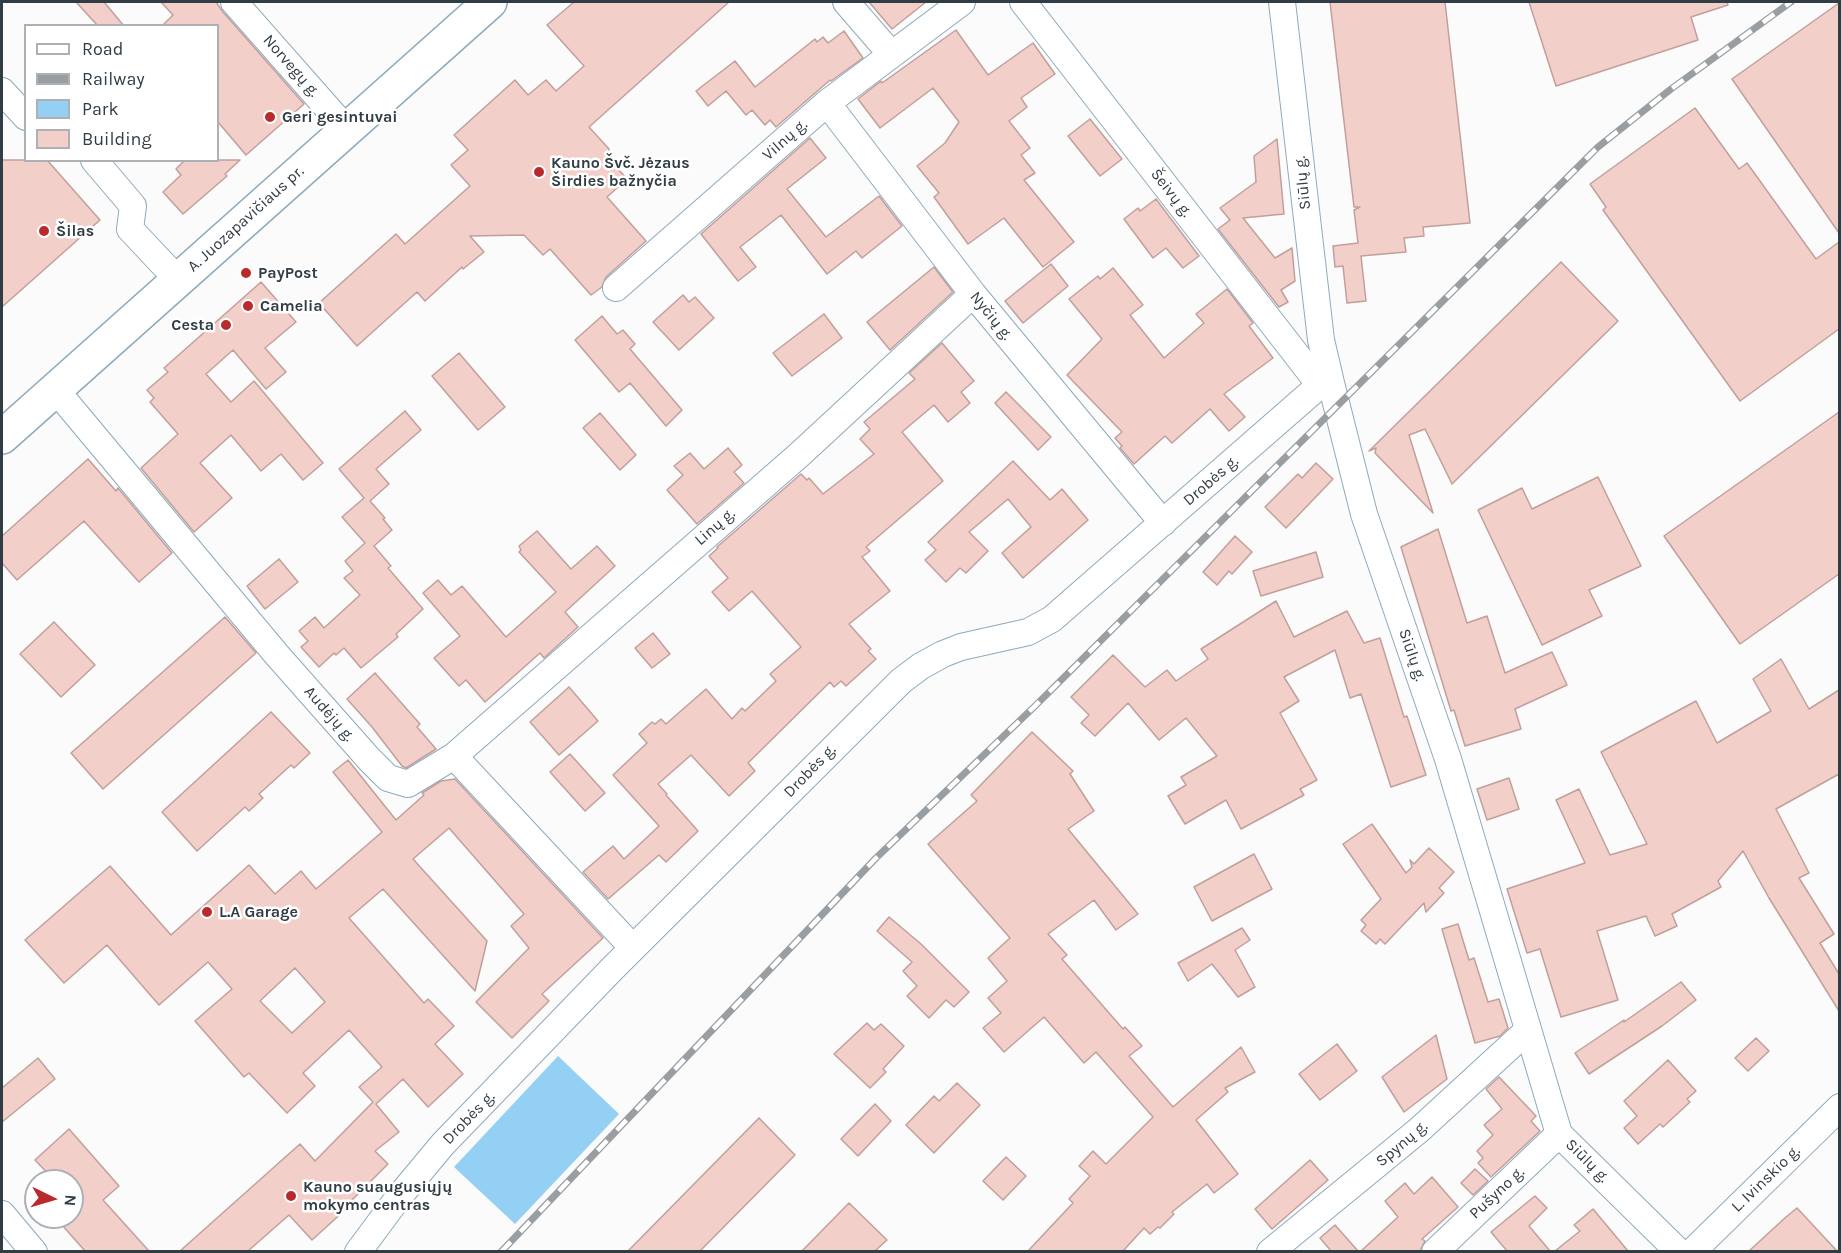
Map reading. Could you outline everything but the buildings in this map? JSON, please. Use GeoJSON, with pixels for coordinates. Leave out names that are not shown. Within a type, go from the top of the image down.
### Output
{"type":"FeatureCollection","features":[{"type":"Feature","properties":{"kind":"main road","name":"A. Juozapavičiaus pr."},"geometry":{"type":"LineString","coordinates":[[2,437],[490,2]]}},
{"type":"Feature","properties":{"kind":"street","name":"Norvegų g."},"geometry":{"type":"LineString","coordinates":[[234,2],[347,130]]}},
{"type":"Feature","properties":{"kind":"street"},"geometry":{"type":"LineString","coordinates":[[846,2],[891,54]]}},
{"type":"Feature","properties":{"kind":"street","name":"Vilnų g."},"geometry":{"type":"LineString","coordinates":[[616,288],[827,103],[962,2]]}},
{"type":"Feature","properties":{"kind":"street","name":"Šeivų g."},"geometry":{"type":"LineString","coordinates":[[1023,2],[1325,384]]}},
{"type":"Feature","properties":{"kind":"street","name":"Siūlų g."},"geometry":{"type":"LineString","coordinates":[[1282,2],[1325,384],[1364,514],[1448,759],[1559,1134],[1679,1251]]}},
{"type":"Feature","properties":{"kind":"street"},"geometry":{"type":"LineString","coordinates":[[2,91],[24,115]]}},
{"type":"Feature","properties":{"kind":"street","name":"Nyčių g."},"geometry":{"type":"LineString","coordinates":[[827,103],[973,294],[1163,523]]}},
{"type":"Feature","properties":{"kind":"street"},"geometry":{"type":"LineString","coordinates":[[95,162],[133,206],[130,229],[178,280]]}},
{"type":"Feature","properties":{"kind":"street","name":"Linų g."},"geometry":{"type":"LineString","coordinates":[[454,756],[799,455],[973,294]]}},
{"type":"Feature","properties":{"kind":"street","name":"Drobės g."},"geometry":{"type":"LineString","coordinates":[[357,1251],[443,1144],[633,948],[901,681],[921,666],[943,654],[961,647],[1028,632],[1052,619],[1325,384]]}},
{"type":"Feature","properties":{"kind":"street","name":"Audėjų g."},"geometry":{"type":"LineString","coordinates":[[55,389],[277,655],[388,778],[408,784],[454,756]]}},
{"type":"Feature","properties":{"kind":"street"},"geometry":{"type":"LineString","coordinates":[[454,756],[633,948]]}},
{"type":"Feature","properties":{"kind":"street","name":"Spynų g."},"geometry":{"type":"LineString","coordinates":[[1270,1251],[1419,1130],[1528,1030]]}},
{"type":"Feature","properties":{"kind":"street","name":"L. Ivinskio g."},"geometry":{"type":"LineString","coordinates":[[1692,1251],[1839,1107]]}},
{"type":"Feature","properties":{"kind":"street","name":"Pušyno g."},"geometry":{"type":"LineString","coordinates":[[1435,1251],[1559,1134]]}},
{"type":"Feature","properties":{"kind":"street"},"geometry":{"type":"LineString","coordinates":[[2,1214],[34,1251]]}},
{"type":"Feature","properties":{"kind":"green space"},"geometry":{"type":"Polygon","coordinates":[[[558,1056],[619,1114],[515,1224],[454,1167],[558,1056]]]}},
{"type":"Feature","properties":{"kind":"railway"},"geometry":{"type":"LineString","coordinates":[[501,1252],[876,858],[1034,707],[1598,147],[1671,89],[1791,2]]}},
{"type":"Feature","properties":{"kind":"place","name":"Geri gesintuvai"},"geometry":{"type":"Point","coordinates":[270,117]}},
{"type":"Feature","properties":{"kind":"place","name":"Kauno Švč. Jėzaus Širdies bažnyčia"},"geometry":{"type":"Point","coordinates":[539,172]}},
{"type":"Feature","properties":{"kind":"place","name":"Šilas"},"geometry":{"type":"Point","coordinates":[44,231]}},
{"type":"Feature","properties":{"kind":"place","name":"PayPost"},"geometry":{"type":"Point","coordinates":[246,273]}},
{"type":"Feature","properties":{"kind":"place","name":"Camelia"},"geometry":{"type":"Point","coordinates":[248,306]}},
{"type":"Feature","properties":{"kind":"place","name":"Cesta"},"geometry":{"type":"Point","coordinates":[226,325]}},
{"type":"Feature","properties":{"kind":"place","name":"L.A Garage"},"geometry":{"type":"Point","coordinates":[207,912]}},
{"type":"Feature","properties":{"kind":"place","name":"Kauno suaugusiųjų mokymo centras"},"geometry":{"type":"Point","coordinates":[291,1196]}}]}
